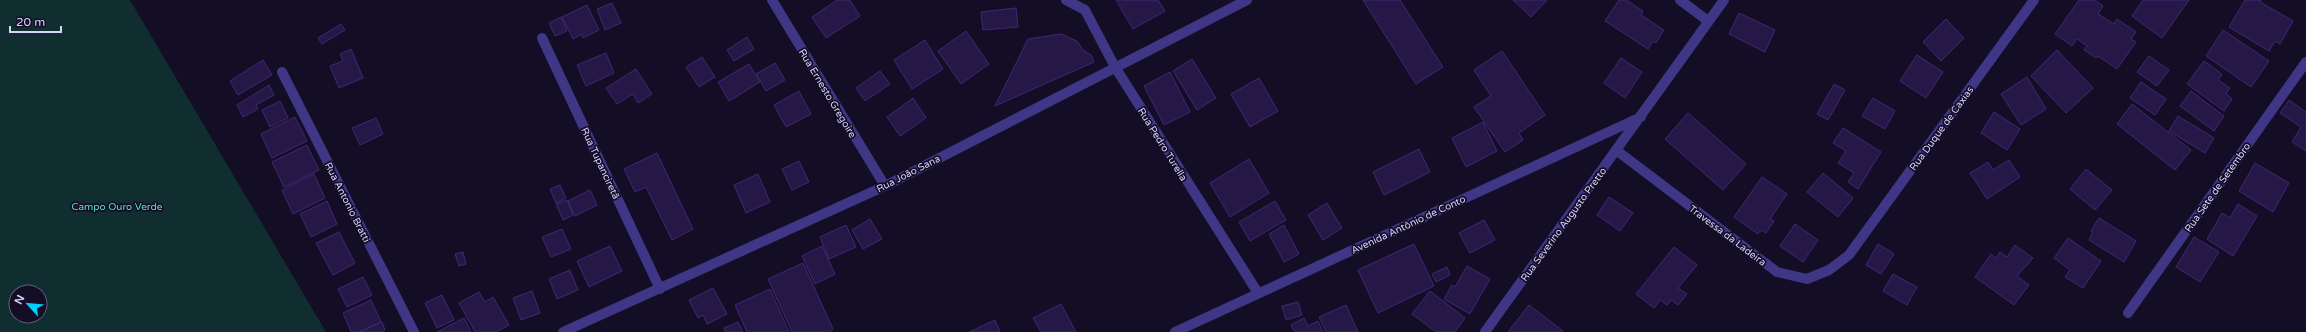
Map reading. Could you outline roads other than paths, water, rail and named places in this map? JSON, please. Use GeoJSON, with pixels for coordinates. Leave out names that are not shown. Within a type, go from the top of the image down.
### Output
{"type":"FeatureCollection","features":[{"type":"Feature","properties":{"kind":"street","name":"Rua Ernesto Gregoire"},"geometry":{"type":"LineString","coordinates":[[772,0],[885,186]]}},
{"type":"Feature","properties":{"kind":"street","name":"Rua Pedro Turella"},"geometry":{"type":"LineString","coordinates":[[1066,0],[1085,10],[1115,67],[1258,293]]}},
{"type":"Feature","properties":{"kind":"street","name":"Rua João Sana"},"geometry":{"type":"LineString","coordinates":[[562,332],[885,186],[1247,0]]}},
{"type":"Feature","properties":{"kind":"street"},"geometry":{"type":"LineString","coordinates":[[1680,0],[1708,22]]}},
{"type":"Feature","properties":{"kind":"street","name":"Rua Severino Augusto Pretto"},"geometry":{"type":"LineString","coordinates":[[1485,332],[1724,0]]}},
{"type":"Feature","properties":{"kind":"street","name":"Rua Duque de Caxias"},"geometry":{"type":"LineString","coordinates":[[1849,256],[2034,0]]}},
{"type":"Feature","properties":{"kind":"street","name":"Rua Tupanciretã"},"geometry":{"type":"LineString","coordinates":[[542,38],[660,289]]}},
{"type":"Feature","properties":{"kind":"street","name":"Rua Sete de Setembro"},"geometry":{"type":"LineString","coordinates":[[2128,313],[2306,62]]}},
{"type":"Feature","properties":{"kind":"street","name":"Rua Antonio Bratti"},"geometry":{"type":"LineString","coordinates":[[282,72],[414,332]]}},
{"type":"Feature","properties":{"kind":"street","name":"Avenida Antônio de Conto"},"geometry":{"type":"LineString","coordinates":[[1175,332],[1641,117]]}},
{"type":"Feature","properties":{"kind":"street","name":"Travessa da Ladeira"},"geometry":{"type":"LineString","coordinates":[[1616,150],[1777,272],[1807,279],[1829,270],[1849,256]]}},
{"type":"Feature","properties":{"kind":"park label","name":"Campo Ouro Verde"},"geometry":{"type":"Point","coordinates":[117,206]}}]}
